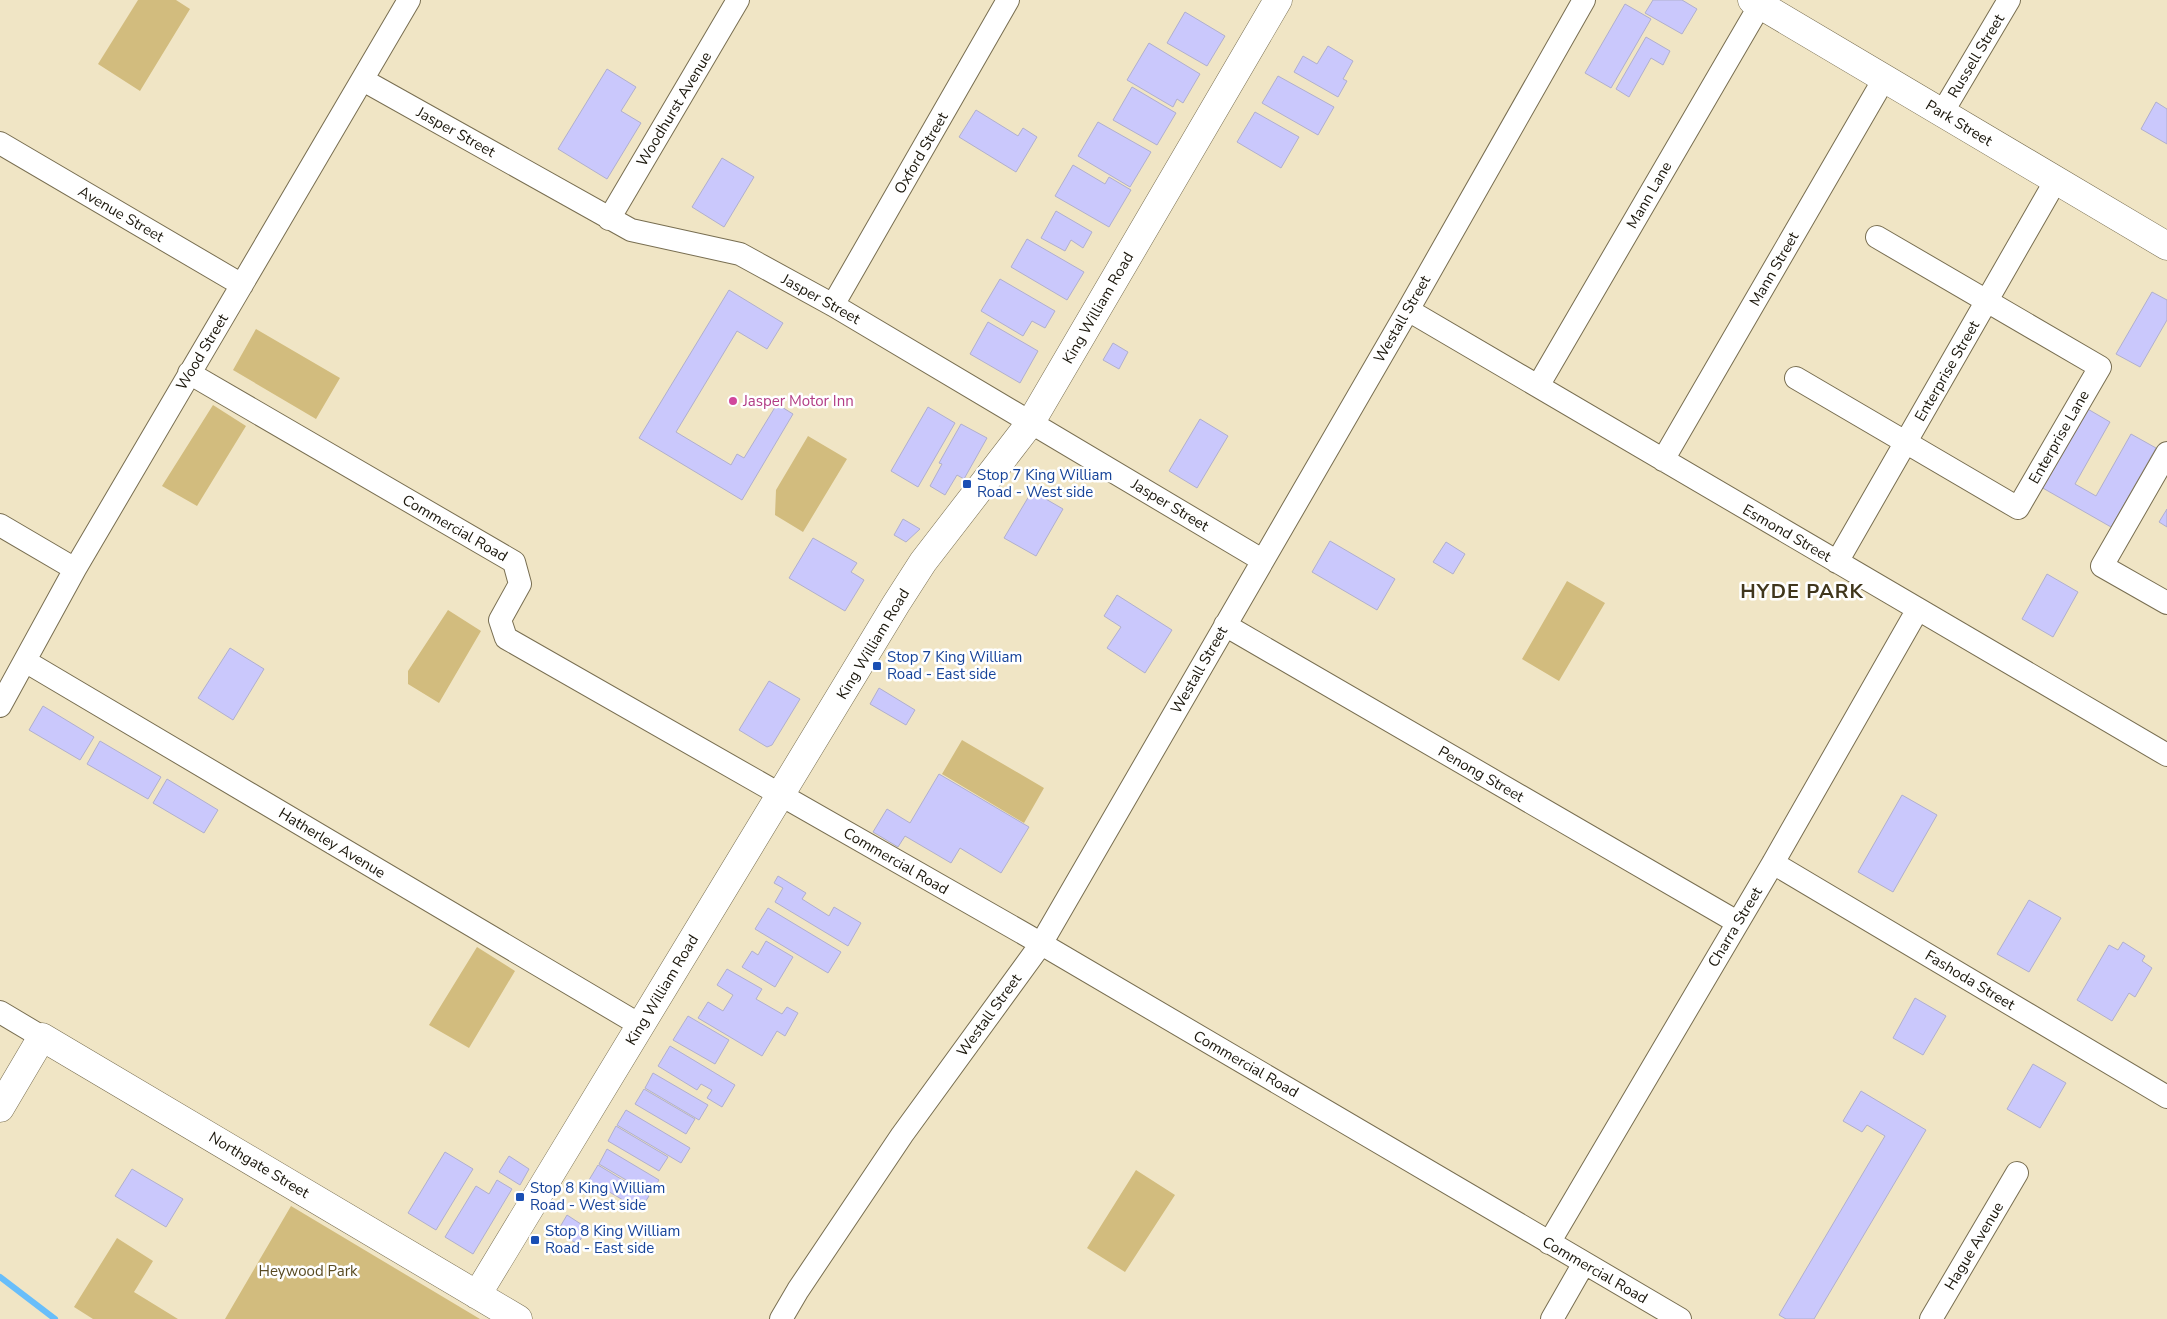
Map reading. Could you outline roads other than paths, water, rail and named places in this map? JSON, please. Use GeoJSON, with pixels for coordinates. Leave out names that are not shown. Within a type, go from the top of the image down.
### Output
{"type":"FeatureCollection","features":[{"type":"Feature","properties":{"kind":"main road","name":"King William Road"},"geometry":{"type":"LineString","coordinates":[[477,1295],[781,796],[876,636],[923,562],[1031,422],[1278,0]]}},
{"type":"Feature","properties":{"kind":"main road","name":"Park Street"},"geometry":{"type":"LineString","coordinates":[[1756,2],[2167,246]]}},
{"type":"Feature","properties":{"kind":"main road"},"geometry":{"type":"LineString","coordinates":[[0,1108],[42,1037]]}},
{"type":"Feature","properties":{"kind":"main road","name":"Northgate Street"},"geometry":{"type":"LineString","coordinates":[[42,1037],[518,1319]]}},
{"type":"Feature","properties":{"kind":"street","name":"Wood Street"},"geometry":{"type":"LineString","coordinates":[[0,706],[75,569],[409,0]]}},
{"type":"Feature","properties":{"kind":"street","name":"Woodhurst Avenue"},"geometry":{"type":"LineString","coordinates":[[609,219],[738,0]]}},
{"type":"Feature","properties":{"kind":"street","name":"Oxford Street"},"geometry":{"type":"LineString","coordinates":[[833,305],[1008,0]]}},
{"type":"Feature","properties":{"kind":"street","name":"Westall Street"},"geometry":{"type":"LineString","coordinates":[[781,1319],[798,1290],[902,1135],[1041,944],[1408,310],[1584,0]]}},
{"type":"Feature","properties":{"kind":"street","name":"Russell Street"},"geometry":{"type":"LineString","coordinates":[[1942,113],[2009,0]]}},
{"type":"Feature","properties":{"kind":"street","name":"Mann Lane"},"geometry":{"type":"LineString","coordinates":[[1538,386],[1756,2]]}},
{"type":"Feature","properties":{"kind":"street","name":"Mann Street"},"geometry":{"type":"LineString","coordinates":[[1664,460],[1884,78]]}},
{"type":"Feature","properties":{"kind":"street","name":"Jasper Street"},"geometry":{"type":"LineString","coordinates":[[362,80],[631,230],[740,254],[833,305],[1262,560]]}},
{"type":"Feature","properties":{"kind":"street","name":"Avenue Street"},"geometry":{"type":"LineString","coordinates":[[0,144],[242,285]]}},
{"type":"Feature","properties":{"kind":"street","name":"Enterprise Street"},"geometry":{"type":"LineString","coordinates":[[1837,562],[2056,180]]}},
{"type":"Feature","properties":{"kind":"street","name":"Enterprise Lane"},"geometry":{"type":"LineString","coordinates":[[1796,378],[2018,508],[2100,367],[1877,237]]}},
{"type":"Feature","properties":{"kind":"street","name":"Esmond Street"},"geometry":{"type":"LineString","coordinates":[[1408,310],[2167,755]]}},
{"type":"Feature","properties":{"kind":"street","name":"Commercial Road"},"geometry":{"type":"LineString","coordinates":[[189,373],[514,562],[520,584],[500,620],[506,638],[1041,944],[1680,1319]]}},
{"type":"Feature","properties":{"kind":"street"},"geometry":{"type":"LineString","coordinates":[[2167,452],[2102,566],[2167,603]]}},
{"type":"Feature","properties":{"kind":"street"},"geometry":{"type":"LineString","coordinates":[[0,525],[75,569]]}},
{"type":"Feature","properties":{"kind":"street","name":"Charra Street"},"geometry":{"type":"LineString","coordinates":[[1550,1243],[1773,863],[1918,609]]}},
{"type":"Feature","properties":{"kind":"street","name":"Penong Street"},"geometry":{"type":"LineString","coordinates":[[1225,626],[1737,922]]}},
{"type":"Feature","properties":{"kind":"street","name":"Hatherley Avenue"},"geometry":{"type":"LineString","coordinates":[[25,661],[640,1025]]}},
{"type":"Feature","properties":{"kind":"street","name":"Fashoda Street"},"geometry":{"type":"LineString","coordinates":[[1773,863],[2167,1097]]}},
{"type":"Feature","properties":{"kind":"street","name":"Northgate Street"},"geometry":{"type":"LineString","coordinates":[[0,1012],[42,1037]]}},
{"type":"Feature","properties":{"kind":"street","name":"Hague Avenue"},"geometry":{"type":"LineString","coordinates":[[1931,1319],[2017,1173]]}},
{"type":"Feature","properties":{"kind":"street"},"geometry":{"type":"LineString","coordinates":[[1552,1319],[1584,1263]]}},
{"type":"Feature","properties":{"kind":"waterway"},"geometry":{"type":"LineString","coordinates":[[0,1277],[55,1319]]}},
{"type":"Feature","properties":{"kind":"place","name":"Jasper Motor Inn"},"geometry":{"type":"Point","coordinates":[733,401]}},
{"type":"Feature","properties":{"kind":"place","name":"Stop 7 King William Road - West side"},"geometry":{"type":"Point","coordinates":[967,484]}},
{"type":"Feature","properties":{"kind":"place","name":"Stop 7 King William Road - East side"},"geometry":{"type":"Point","coordinates":[877,666]}},
{"type":"Feature","properties":{"kind":"place","name":"Stop 8 King William Road - West side"},"geometry":{"type":"Point","coordinates":[520,1197]}},
{"type":"Feature","properties":{"kind":"place","name":"Stop 8 King William Road - East side"},"geometry":{"type":"Point","coordinates":[535,1240]}},
{"type":"Feature","properties":{"kind":"district","name":"HYDE PARK"},"geometry":{"type":"Point","coordinates":[1802,591]}},
{"type":"Feature","properties":{"kind":"park label","name":"Heywood Park"},"geometry":{"type":"Point","coordinates":[308,1271]}}]}
